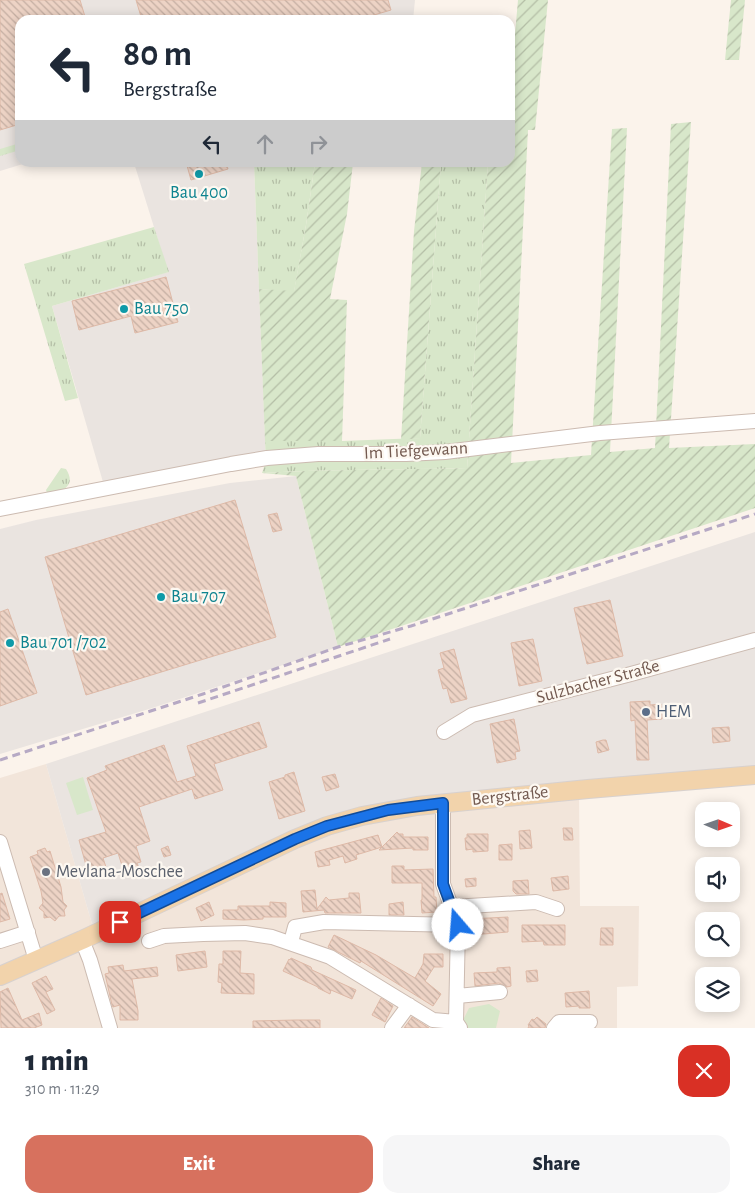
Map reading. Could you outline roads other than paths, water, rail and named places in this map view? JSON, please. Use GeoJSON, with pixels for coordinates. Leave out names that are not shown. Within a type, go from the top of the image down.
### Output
{"type":"FeatureCollection","features":[{"type":"Feature","properties":{"kind":"main road","name":"Bergstraße"},"geometry":{"type":"LineString","coordinates":[[0,976],[82,940],[295,839],[327,826],[388,810],[443,803],[588,788],[755,775]]}},
{"type":"Feature","properties":{"kind":"street","name":"Im Tiefgewann"},"geometry":{"type":"LineString","coordinates":[[0,509],[267,458],[318,454],[445,452],[600,433],[755,421]]}},
{"type":"Feature","properties":{"kind":"street","name":"Sulzbacher Straße"},"geometry":{"type":"LineString","coordinates":[[444,732],[472,715],[755,640]]}},
{"type":"Feature","properties":{"kind":"street"},"geometry":{"type":"LineString","coordinates":[[149,941],[164,936],[245,933],[291,942],[330,957],[433,1020],[458,1025],[458,925],[443,884],[443,803]]}},
{"type":"Feature","properties":{"kind":"street"},"geometry":{"type":"LineString","coordinates":[[0,842],[36,960]]}},
{"type":"Feature","properties":{"kind":"street"},"geometry":{"type":"LineString","coordinates":[[452,907],[536,902],[557,909]]}},
{"type":"Feature","properties":{"kind":"street"},"geometry":{"type":"LineString","coordinates":[[291,942],[295,927],[324,922],[458,925]]}},
{"type":"Feature","properties":{"kind":"street"},"geometry":{"type":"LineString","coordinates":[[0,941],[28,932]]}},
{"type":"Feature","properties":{"kind":"street"},"geometry":{"type":"LineString","coordinates":[[82,940],[90,960],[110,1028]]}},
{"type":"Feature","properties":{"kind":"street"},"geometry":{"type":"LineString","coordinates":[[457,996],[500,992]]}},
{"type":"Feature","properties":{"kind":"street"},"geometry":{"type":"LineString","coordinates":[[392,1028],[409,1005]]}},
{"type":"Feature","properties":{"kind":"street"},"geometry":{"type":"LineString","coordinates":[[554,1028],[559,1022],[590,1022]]}},
{"type":"Feature","properties":{"kind":"railway"},"geometry":{"type":"LineString","coordinates":[[0,760],[203,694],[338,647],[411,626],[755,514]]}},
{"type":"Feature","properties":{"kind":"railway"},"geometry":{"type":"LineString","coordinates":[[198,703],[390,639]]}},
{"type":"Feature","properties":{"kind":"place","name":"Bau 400"},"geometry":{"type":"Point","coordinates":[199,174]}},
{"type":"Feature","properties":{"kind":"place","name":"Bau 750"},"geometry":{"type":"Point","coordinates":[124,309]}},
{"type":"Feature","properties":{"kind":"place","name":"Bau 707"},"geometry":{"type":"Point","coordinates":[161,597]}},
{"type":"Feature","properties":{"kind":"place","name":"Bau 701 /702"},"geometry":{"type":"Point","coordinates":[10,643]}},
{"type":"Feature","properties":{"kind":"place","name":"HEM"},"geometry":{"type":"Point","coordinates":[646,712]}},
{"type":"Feature","properties":{"kind":"place","name":"Mevlana-Moschee"},"geometry":{"type":"Point","coordinates":[46,872]}}]}
